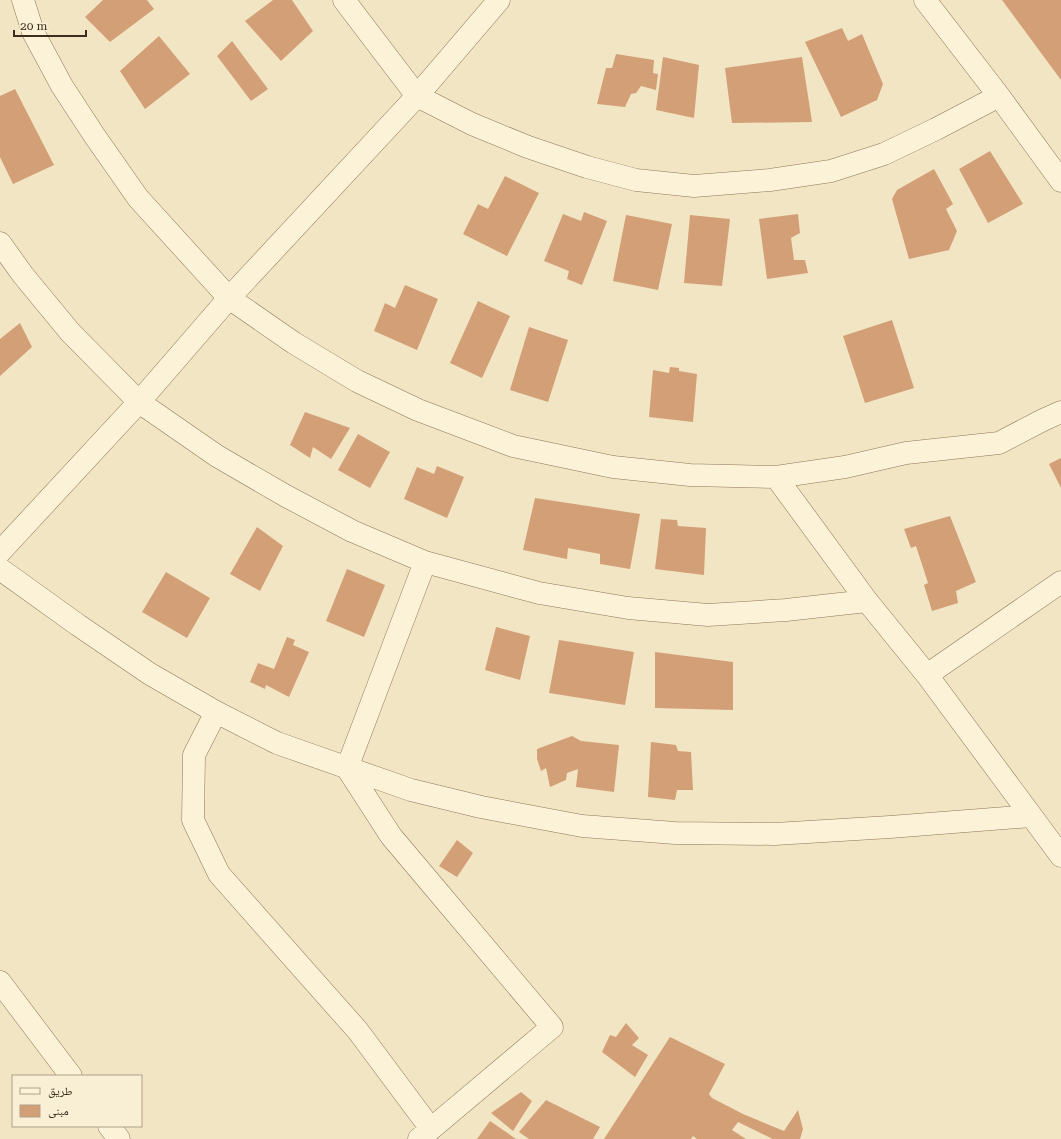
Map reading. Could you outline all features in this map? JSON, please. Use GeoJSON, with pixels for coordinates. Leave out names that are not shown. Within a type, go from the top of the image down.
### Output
{"type":"FeatureCollection","features":[{"type":"Feature","properties":{"kind":"street"},"geometry":{"type":"LineString","coordinates":[[22,0],[33,32],[62,86],[94,135],[138,198],[229,298],[294,343],[358,381],[418,410],[514,446],[614,467],[690,475],[776,477],[845,467],[906,453],[999,444],[1061,412]]}},
{"type":"Feature","properties":{"kind":"street"},"geometry":{"type":"LineString","coordinates":[[344,0],[417,96],[472,124],[528,146],[587,167],[636,180],[694,186],[770,180],[831,171],[884,154],[999,96]]}},
{"type":"Feature","properties":{"kind":"street"},"geometry":{"type":"LineString","coordinates":[[0,552],[140,402],[229,298],[417,96],[499,0]]}},
{"type":"Feature","properties":{"kind":"street"},"geometry":{"type":"LineString","coordinates":[[925,0],[999,96],[1061,181]]}},
{"type":"Feature","properties":{"kind":"street"},"geometry":{"type":"LineString","coordinates":[[0,243],[23,275],[70,332],[140,402],[217,456],[286,496],[352,531],[425,562],[539,593],[628,608],[708,615],[786,610],[867,601]]}},
{"type":"Feature","properties":{"kind":"street"},"geometry":{"type":"LineString","coordinates":[[776,477],[867,601],[927,675],[1061,856]]}},
{"type":"Feature","properties":{"kind":"street"},"geometry":{"type":"LineString","coordinates":[[347,768],[425,562]]}},
{"type":"Feature","properties":{"kind":"street"},"geometry":{"type":"LineString","coordinates":[[0,569],[78,626],[150,674],[216,712],[277,743],[411,790],[481,807],[582,826],[676,834],[775,834],[1031,816]]}},
{"type":"Feature","properties":{"kind":"street"},"geometry":{"type":"LineString","coordinates":[[927,675],[1061,582]]}},
{"type":"Feature","properties":{"kind":"street"},"geometry":{"type":"LineString","coordinates":[[216,712],[194,755],[193,820],[218,874],[358,1031],[425,1134],[552,1027],[391,836],[347,768]]}},
{"type":"Feature","properties":{"kind":"street"},"geometry":{"type":"LineString","coordinates":[[0,982],[70,1075]]}},
{"type":"Feature","properties":{"kind":"street"},"geometry":{"type":"LineString","coordinates":[[110,1127],[119,1139]]}},
{"type":"Feature","properties":{"kind":"building"},"geometry":{"type":"Polygon","coordinates":[[[103,0],[147,0],[154,9],[110,42],[85,17],[103,0]]]}},
{"type":"Feature","properties":{"kind":"building"},"geometry":{"type":"Polygon","coordinates":[[[273,0],[292,0],[313,31],[281,61],[245,21],[273,0]]]}},
{"type":"Feature","properties":{"kind":"building"},"geometry":{"type":"Polygon","coordinates":[[[1002,0],[1061,0],[1061,80],[1002,0]]]}},
{"type":"Feature","properties":{"kind":"building"},"geometry":{"type":"Polygon","coordinates":[[[842,28],[848,41],[862,34],[883,84],[877,100],[841,117],[805,42],[842,28]]]}},
{"type":"Feature","properties":{"kind":"building"},"geometry":{"type":"Polygon","coordinates":[[[159,36],[190,74],[145,109],[120,71],[159,36]]]}},
{"type":"Feature","properties":{"kind":"building"},"geometry":{"type":"Polygon","coordinates":[[[232,41],[268,89],[251,101],[217,56],[232,41]]]}},
{"type":"Feature","properties":{"kind":"building"},"geometry":{"type":"Polygon","coordinates":[[[616,54],[654,60],[653,73],[658,74],[656,90],[641,86],[636,93],[631,94],[625,107],[597,104],[606,68],[612,68],[616,54]]]}},
{"type":"Feature","properties":{"kind":"building"},"geometry":{"type":"Polygon","coordinates":[[[663,57],[699,65],[694,118],[656,110],[663,57]]]}},
{"type":"Feature","properties":{"kind":"building"},"geometry":{"type":"Polygon","coordinates":[[[802,57],[812,122],[732,123],[725,68],[802,57]]]}},
{"type":"Feature","properties":{"kind":"building"},"geometry":{"type":"Polygon","coordinates":[[[15,89],[54,165],[13,184],[0,157],[0,96],[15,89]]]}},
{"type":"Feature","properties":{"kind":"building"},"geometry":{"type":"Polygon","coordinates":[[[990,151],[1023,204],[988,223],[959,169],[990,151]]]}},
{"type":"Feature","properties":{"kind":"building"},"geometry":{"type":"Polygon","coordinates":[[[934,169],[953,204],[946,209],[957,231],[949,250],[909,259],[892,199],[897,190],[934,169]]]}},
{"type":"Feature","properties":{"kind":"building"},"geometry":{"type":"Polygon","coordinates":[[[505,176],[539,193],[507,256],[463,234],[478,204],[488,209],[505,176]]]}},
{"type":"Feature","properties":{"kind":"building"},"geometry":{"type":"Polygon","coordinates":[[[584,212],[607,221],[582,285],[567,279],[569,271],[544,261],[563,214],[581,221],[584,212]]]}},
{"type":"Feature","properties":{"kind":"building"},"geometry":{"type":"Polygon","coordinates":[[[798,214],[800,233],[791,238],[794,260],[805,260],[808,273],[767,279],[759,219],[798,214]]]}},
{"type":"Feature","properties":{"kind":"building"},"geometry":{"type":"Polygon","coordinates":[[[626,215],[672,224],[658,290],[613,281],[626,215]]]}},
{"type":"Feature","properties":{"kind":"building"},"geometry":{"type":"Polygon","coordinates":[[[690,215],[730,219],[722,286],[684,283],[690,215]]]}},
{"type":"Feature","properties":{"kind":"building"},"geometry":{"type":"Polygon","coordinates":[[[405,285],[438,299],[417,350],[374,331],[385,303],[395,308],[405,285]]]}},
{"type":"Feature","properties":{"kind":"building"},"geometry":{"type":"Polygon","coordinates":[[[478,301],[510,316],[482,378],[450,363],[478,301]]]}},
{"type":"Feature","properties":{"kind":"building"},"geometry":{"type":"Polygon","coordinates":[[[892,320],[914,388],[865,403],[843,336],[892,320]]]}},
{"type":"Feature","properties":{"kind":"building"},"geometry":{"type":"Polygon","coordinates":[[[20,323],[32,347],[0,376],[0,339],[20,323]]]}},
{"type":"Feature","properties":{"kind":"building"},"geometry":{"type":"Polygon","coordinates":[[[529,327],[568,340],[548,402],[510,390],[529,327]]]}},
{"type":"Feature","properties":{"kind":"building"},"geometry":{"type":"Polygon","coordinates":[[[670,367],[679,368],[679,371],[697,374],[693,422],[649,417],[653,370],[669,373],[670,367]]]}},
{"type":"Feature","properties":{"kind":"building"},"geometry":{"type":"Polygon","coordinates":[[[305,412],[350,428],[331,459],[313,447],[310,458],[290,445],[305,412]]]}},
{"type":"Feature","properties":{"kind":"building"},"geometry":{"type":"Polygon","coordinates":[[[358,434],[390,452],[370,488],[338,470],[358,434]]]}},
{"type":"Feature","properties":{"kind":"building"},"geometry":{"type":"Polygon","coordinates":[[[1061,458],[1061,488],[1049,464],[1061,458]]]}},
{"type":"Feature","properties":{"kind":"building"},"geometry":{"type":"Polygon","coordinates":[[[437,466],[464,477],[447,518],[404,499],[417,467],[434,474],[437,466]]]}},
{"type":"Feature","properties":{"kind":"building"},"geometry":{"type":"Polygon","coordinates":[[[535,498],[640,514],[630,569],[600,564],[600,554],[568,548],[567,559],[523,550],[535,498]]]}},
{"type":"Feature","properties":{"kind":"building"},"geometry":{"type":"Polygon","coordinates":[[[950,516],[976,582],[956,591],[958,603],[932,611],[924,585],[928,583],[916,546],[911,548],[904,529],[950,516]]]}},
{"type":"Feature","properties":{"kind":"building"},"geometry":{"type":"Polygon","coordinates":[[[661,519],[677,520],[678,526],[706,528],[704,575],[655,569],[661,519]]]}},
{"type":"Feature","properties":{"kind":"building"},"geometry":{"type":"Polygon","coordinates":[[[257,527],[283,546],[260,591],[230,574],[257,527]]]}},
{"type":"Feature","properties":{"kind":"building"},"geometry":{"type":"Polygon","coordinates":[[[347,569],[385,585],[364,637],[326,621],[347,569]]]}},
{"type":"Feature","properties":{"kind":"building"},"geometry":{"type":"Polygon","coordinates":[[[166,572],[210,598],[187,638],[142,612],[166,572]]]}},
{"type":"Feature","properties":{"kind":"building"},"geometry":{"type":"Polygon","coordinates":[[[496,627],[530,636],[520,680],[485,670],[496,627]]]}},
{"type":"Feature","properties":{"kind":"building"},"geometry":{"type":"Polygon","coordinates":[[[287,637],[295,640],[293,645],[309,652],[289,697],[266,685],[265,689],[250,682],[258,663],[274,669],[287,637]]]}},
{"type":"Feature","properties":{"kind":"building"},"geometry":{"type":"Polygon","coordinates":[[[559,640],[634,652],[625,705],[549,693],[559,640]]]}},
{"type":"Feature","properties":{"kind":"building"},"geometry":{"type":"Polygon","coordinates":[[[655,652],[733,662],[733,710],[655,708],[655,652]]]}},
{"type":"Feature","properties":{"kind":"building"},"geometry":{"type":"Polygon","coordinates":[[[572,736],[581,741],[619,745],[614,792],[576,787],[578,769],[567,773],[566,780],[550,787],[546,768],[541,771],[537,759],[537,749],[572,736]]]}},
{"type":"Feature","properties":{"kind":"building"},"geometry":{"type":"Polygon","coordinates":[[[651,742],[676,745],[678,751],[691,752],[693,790],[677,790],[675,800],[648,797],[651,742]]]}},
{"type":"Feature","properties":{"kind":"building"},"geometry":{"type":"Polygon","coordinates":[[[457,840],[473,853],[457,877],[439,866],[457,840]]]}},
{"type":"Feature","properties":{"kind":"building"},"geometry":{"type":"Polygon","coordinates":[[[626,1023],[639,1038],[632,1045],[648,1055],[635,1077],[602,1052],[610,1035],[616,1037],[626,1023]]]}},
{"type":"Feature","properties":{"kind":"building"},"geometry":{"type":"Polygon","coordinates":[[[670,1037],[725,1064],[709,1094],[712,1098],[743,1114],[784,1131],[798,1110],[803,1129],[800,1139],[773,1139],[738,1122],[732,1130],[746,1139],[697,1139],[693,1136],[691,1139],[604,1139],[670,1037]]]}},
{"type":"Feature","properties":{"kind":"building"},"geometry":{"type":"Polygon","coordinates":[[[521,1092],[532,1101],[513,1131],[491,1113],[521,1092]]]}},
{"type":"Feature","properties":{"kind":"building"},"geometry":{"type":"Polygon","coordinates":[[[546,1100],[600,1127],[593,1139],[529,1139],[519,1132],[546,1100]]]}},
{"type":"Feature","properties":{"kind":"building"},"geometry":{"type":"Polygon","coordinates":[[[490,1121],[516,1139],[477,1139],[490,1121]]]}}]}
